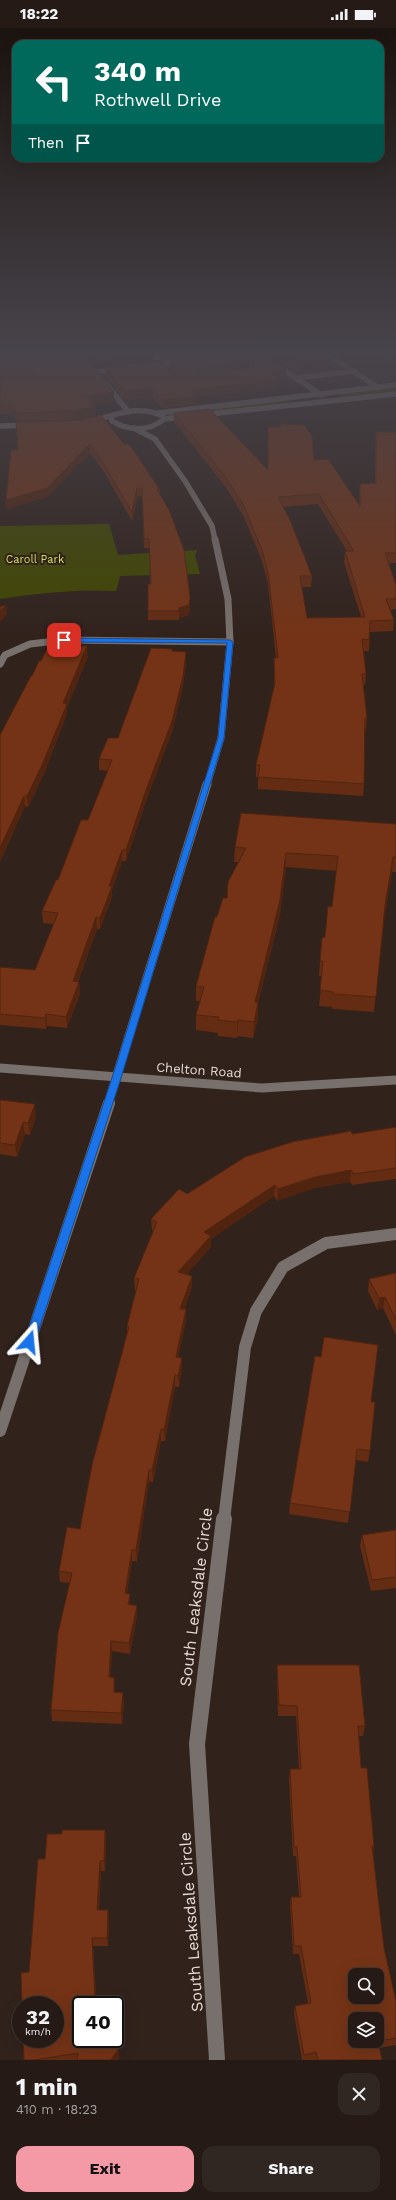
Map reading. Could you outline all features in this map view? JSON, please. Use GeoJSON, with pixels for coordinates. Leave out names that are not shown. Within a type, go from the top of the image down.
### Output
{"type":"FeatureCollection","features":[{"type":"Feature","properties":{"kind":"street"},"geometry":{"type":"LineString","coordinates":[[0,1431],[117,1078],[221,738],[230,642],[228,599],[212,526],[185,481],[160,446]]}},
{"type":"Feature","properties":{"kind":"street"},"geometry":{"type":"LineString","coordinates":[[0,664],[5,655],[30,644],[64,640],[230,642]]}},
{"type":"Feature","properties":{"kind":"street","name":"Chelton Road"},"geometry":{"type":"LineString","coordinates":[[0,1068],[262,1088],[396,1080]]}},
{"type":"Feature","properties":{"kind":"street","name":"South Leaksdale Circle"},"geometry":{"type":"LineString","coordinates":[[217,2060],[197,1744],[245,1348],[256,1311],[283,1267],[326,1243],[396,1234]]}},
{"type":"Feature","properties":{"kind":"green space","name":"Caroll Park"},"geometry":{"type":"Polygon","coordinates":[[[109,524],[118,555],[197,550],[195,555],[200,574],[120,576],[116,591],[58,592],[0,599],[0,526],[109,524]]]}},
{"type":"Feature","properties":{"kind":"building"},"geometry":{"type":"Polygon","coordinates":[[[18,446],[88,446],[47,488],[6,500],[11,450],[18,450],[18,446]]]}},
{"type":"Feature","properties":{"kind":"building"},"geometry":{"type":"Polygon","coordinates":[[[91,446],[130,446],[160,490],[157,489],[169,510],[184,550],[190,597],[189,605],[179,608],[179,611],[148,611],[148,584],[151,584],[149,539],[144,539],[142,488],[137,488],[132,512],[91,446]]]}},
{"type":"Feature","properties":{"kind":"building"},"geometry":{"type":"Polygon","coordinates":[[[201,446],[245,446],[268,470],[268,446],[313,446],[314,460],[328,459],[360,506],[360,484],[376,483],[376,446],[396,446],[396,553],[385,553],[396,585],[396,599],[386,599],[394,620],[370,621],[369,640],[362,639],[366,674],[362,674],[367,718],[365,718],[364,784],[258,777],[260,765],[256,765],[275,683],[274,658],[278,658],[268,572],[262,550],[244,506],[225,476],[201,446]],[[319,494],[278,497],[290,520],[312,576],[300,576],[307,618],[365,617],[345,551],[354,551],[319,494]]]}},
{"type":"Feature","properties":{"kind":"building"},"geometry":{"type":"Polygon","coordinates":[[[6,605],[0,611],[0,607],[6,605]]]}},
{"type":"Feature","properties":{"kind":"building"},"geometry":{"type":"Polygon","coordinates":[[[49,645],[87,646],[63,703],[67,704],[42,765],[27,796],[24,796],[0,848],[0,735],[49,645]]]}},
{"type":"Feature","properties":{"kind":"building"},"geometry":{"type":"Polygon","coordinates":[[[151,648],[172,649],[172,651],[186,652],[183,676],[172,721],[146,790],[126,850],[122,850],[109,886],[112,886],[100,918],[96,917],[73,981],[79,982],[66,1017],[46,1014],[45,1018],[0,1014],[0,967],[35,970],[58,913],[42,911],[56,880],[58,880],[81,820],[88,820],[112,760],[99,759],[108,738],[118,738],[151,648]]]}},
{"type":"Feature","properties":{"kind":"building"},"geometry":{"type":"Polygon","coordinates":[[[241,813],[396,824],[396,857],[393,857],[385,905],[376,997],[334,994],[333,992],[320,990],[323,961],[320,961],[322,938],[325,937],[328,906],[332,907],[338,856],[286,853],[280,900],[255,1002],[258,1003],[254,1022],[218,1020],[219,1017],[196,1015],[204,987],[196,986],[215,917],[217,917],[223,898],[227,898],[228,882],[246,848],[235,847],[241,813]]]}},
{"type":"Feature","properties":{"kind":"building"},"geometry":{"type":"Polygon","coordinates":[[[0,1100],[35,1104],[28,1123],[23,1122],[15,1145],[0,1143],[0,1100]]]}},
{"type":"Feature","properties":{"kind":"building"},"geometry":{"type":"Polygon","coordinates":[[[396,1127],[396,1168],[354,1174],[351,1170],[315,1177],[278,1189],[275,1185],[204,1232],[211,1236],[178,1272],[192,1276],[180,1309],[186,1309],[176,1357],[182,1358],[178,1376],[175,1375],[164,1430],[161,1429],[152,1470],[149,1470],[136,1550],[132,1550],[125,1593],[130,1594],[128,1604],[137,1606],[129,1643],[111,1641],[109,1677],[114,1678],[114,1692],[123,1693],[121,1713],[51,1710],[58,1633],[72,1573],[59,1571],[67,1527],[80,1529],[92,1465],[129,1327],[127,1326],[139,1279],[134,1278],[157,1222],[151,1219],[179,1189],[187,1194],[245,1157],[292,1142],[351,1131],[352,1134],[396,1127]]]}},
{"type":"Feature","properties":{"kind":"building"},"geometry":{"type":"Polygon","coordinates":[[[396,1273],[396,1320],[385,1297],[379,1298],[369,1279],[396,1273]]]}},
{"type":"Feature","properties":{"kind":"building"},"geometry":{"type":"Polygon","coordinates":[[[324,1337],[378,1345],[371,1402],[375,1402],[370,1451],[357,1449],[350,1512],[290,1503],[315,1356],[321,1357],[324,1337]]]}},
{"type":"Feature","properties":{"kind":"building"},"geometry":{"type":"Polygon","coordinates":[[[396,1530],[396,1577],[372,1580],[362,1535],[396,1530]]]}},
{"type":"Feature","properties":{"kind":"building"},"geometry":{"type":"Polygon","coordinates":[[[277,1665],[359,1665],[365,1726],[358,1726],[361,1768],[367,1768],[374,1846],[372,1846],[384,1948],[396,2001],[396,2038],[384,2040],[384,2012],[348,2012],[348,2048],[379,2048],[382,2060],[318,2060],[316,2052],[304,2055],[295,2006],[311,2003],[301,1946],[294,1946],[291,1897],[301,1897],[297,1847],[294,1847],[290,1769],[301,1769],[297,1706],[279,1705],[277,1665]]]}},
{"type":"Feature","properties":{"kind":"building"},"geometry":{"type":"Polygon","coordinates":[[[62,1830],[105,1830],[104,1861],[100,1861],[97,1910],[108,1910],[107,1938],[92,1938],[95,1996],[72,1996],[72,2048],[118,2048],[111,2060],[77,2060],[78,2053],[34,2060],[24,2060],[23,2048],[64,2048],[64,1996],[22,1996],[21,1973],[29,1972],[38,1859],[45,1859],[47,1834],[62,1834],[62,1830]]]}},
{"type":"Feature","properties":{"kind":"route"},"geometry":{"type":"LineString","coordinates":[[29,1342],[117,1078],[221,738],[230,642],[64,640]]}}]}
